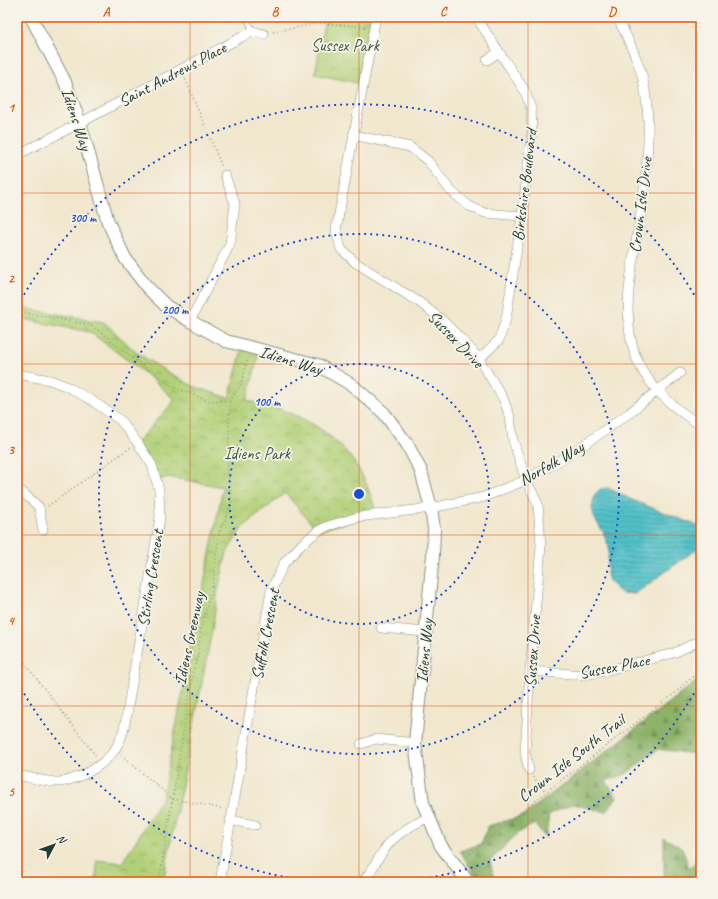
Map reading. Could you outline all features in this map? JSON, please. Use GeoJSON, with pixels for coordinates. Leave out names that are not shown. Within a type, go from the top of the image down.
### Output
{"type":"FeatureCollection","features":[{"type":"Feature","properties":{"kind":"street","name":"Idiens Way"},"geometry":{"type":"LineString","coordinates":[[32,17],[65,82],[80,123],[108,222],[125,258],[151,291],[166,306],[226,341],[318,365],[352,385],[384,413],[407,444],[421,471],[431,508],[434,529],[433,555],[415,743],[423,803],[440,846],[468,882]]}},
{"type":"Feature","properties":{"kind":"street","name":"Sussex Drive"},"geometry":{"type":"LineString","coordinates":[[376,17],[336,230],[341,249],[356,263],[419,302],[442,320],[480,359],[503,398],[510,418],[513,440],[526,480],[538,504],[541,546],[530,671],[525,753],[528,770]]}},
{"type":"Feature","properties":{"kind":"street","name":"Birkshire Boulevard"},"geometry":{"type":"LineString","coordinates":[[476,17],[525,91],[531,109],[532,130],[522,216],[506,319],[499,340],[480,359]]}},
{"type":"Feature","properties":{"kind":"street","name":"Crown Isle Drive"},"geometry":{"type":"LineString","coordinates":[[617,17],[638,62],[645,95],[648,121],[647,151],[641,212],[634,245],[630,278],[628,312],[631,341],[639,364],[657,391],[677,410],[701,425]]}},
{"type":"Feature","properties":{"kind":"street","name":"Saint Andrews Place"},"geometry":{"type":"LineString","coordinates":[[17,155],[80,123],[253,30]]}},
{"type":"Feature","properties":{"kind":"street"},"geometry":{"type":"LineString","coordinates":[[253,30],[264,34]]}},
{"type":"Feature","properties":{"kind":"street"},"geometry":{"type":"LineString","coordinates":[[487,60],[499,52]]}},
{"type":"Feature","properties":{"kind":"street"},"geometry":{"type":"LineString","coordinates":[[353,135],[410,147],[428,160],[450,190],[469,206],[485,213],[522,216]]}},
{"type":"Feature","properties":{"kind":"street"},"geometry":{"type":"LineString","coordinates":[[190,321],[230,244],[235,204],[225,175]]}},
{"type":"Feature","properties":{"kind":"street"},"geometry":{"type":"LineString","coordinates":[[657,391],[680,373]]}},
{"type":"Feature","properties":{"kind":"street","name":"Stirling Crescent"},"geometry":{"type":"LineString","coordinates":[[17,374],[50,380],[68,387],[120,420],[137,442],[152,466],[159,490],[160,517],[127,713],[123,734],[119,744],[102,764],[81,776],[58,782],[17,775]]}},
{"type":"Feature","properties":{"kind":"street","name":"Norfolk Way"},"geometry":{"type":"LineString","coordinates":[[431,508],[484,497],[526,480],[574,452],[657,391]]}},
{"type":"Feature","properties":{"kind":"street"},"geometry":{"type":"LineString","coordinates":[[17,490],[22,492],[39,507],[43,530]]}},
{"type":"Feature","properties":{"kind":"street","name":"Suffolk Crescent"},"geometry":{"type":"LineString","coordinates":[[220,882],[271,590],[284,563],[318,531],[328,526],[358,517],[431,508]]}},
{"type":"Feature","properties":{"kind":"street"},"geometry":{"type":"LineString","coordinates":[[381,628],[426,632]]}},
{"type":"Feature","properties":{"kind":"street","name":"Sussex Place"},"geometry":{"type":"LineString","coordinates":[[530,671],[584,675],[674,653],[695,643]]}},
{"type":"Feature","properties":{"kind":"street"},"geometry":{"type":"LineString","coordinates":[[361,744],[376,739],[415,743]]}},
{"type":"Feature","properties":{"kind":"street"},"geometry":{"type":"LineString","coordinates":[[362,882],[370,874],[382,853],[397,835],[429,817]]}},
{"type":"Feature","properties":{"kind":"street"},"geometry":{"type":"LineString","coordinates":[[230,820],[255,825]]}},
{"type":"Feature","properties":{"kind":"lane"},"geometry":{"type":"LineString","coordinates":[[246,17],[253,30]]}},
{"type":"Feature","properties":{"kind":"path"},"geometry":{"type":"LineString","coordinates":[[264,34],[320,23],[374,28]]}},
{"type":"Feature","properties":{"kind":"path"},"geometry":{"type":"LineString","coordinates":[[181,69],[225,175]]}},
{"type":"Feature","properties":{"kind":"path"},"geometry":{"type":"LineString","coordinates":[[17,311],[90,325],[101,332],[137,362],[177,389],[210,401],[230,400],[241,385],[251,347]]}},
{"type":"Feature","properties":{"kind":"path","name":"Idiens Greenway"},"geometry":{"type":"LineString","coordinates":[[159,882],[193,672],[198,656],[201,628],[212,589],[219,533],[232,502],[228,473],[230,400]]}},
{"type":"Feature","properties":{"kind":"path"},"geometry":{"type":"LineString","coordinates":[[40,512],[137,442]]}},
{"type":"Feature","properties":{"kind":"path"},"geometry":{"type":"LineString","coordinates":[[17,653],[102,764]]}},
{"type":"Feature","properties":{"kind":"path","name":"Crown Isle South Trail"},"geometry":{"type":"LineString","coordinates":[[456,865],[546,792],[674,694],[701,669]]}},
{"type":"Feature","properties":{"kind":"path"},"geometry":{"type":"LineString","coordinates":[[114,749],[173,799],[232,811]]}},
{"type":"Feature","properties":{"kind":"path"},"geometry":{"type":"LineString","coordinates":[[528,770],[546,792]]}},
{"type":"Feature","properties":{"kind":"green space","name":"Sussex Park"},"geometry":{"type":"Polygon","coordinates":[[[325,17],[376,17],[362,84],[315,74],[325,17]]]}},
{"type":"Feature","properties":{"kind":"green space","name":"Idiens Park"},"geometry":{"type":"Polygon","coordinates":[[[17,307],[104,322],[136,352],[167,372],[193,386],[229,398],[243,346],[260,349],[247,401],[270,406],[296,415],[313,424],[342,447],[363,477],[376,514],[318,531],[285,493],[242,528],[227,552],[218,591],[211,636],[163,882],[96,882],[97,860],[122,863],[162,798],[223,487],[168,477],[156,481],[137,442],[175,400],[151,378],[90,332],[17,318],[17,307]]]}},
{"type":"Feature","properties":{"kind":"green space"},"geometry":{"type":"Polygon","coordinates":[[[701,678],[701,733],[695,733],[701,755],[658,749],[626,774],[606,781],[617,797],[606,812],[573,804],[549,814],[546,838],[534,824],[518,833],[490,861],[494,879],[491,882],[479,882],[460,851],[481,844],[488,826],[523,816],[701,678]]]}},
{"type":"Feature","properties":{"kind":"green space"},"geometry":{"type":"Polygon","coordinates":[[[664,838],[682,848],[689,868],[701,858],[701,882],[663,882],[664,838]]]}},
{"type":"Feature","properties":{"kind":"water"},"geometry":{"type":"Polygon","coordinates":[[[608,488],[632,500],[701,527],[701,546],[635,594],[622,593],[609,581],[607,574],[609,547],[603,532],[594,517],[592,507],[595,494],[600,489],[608,488]]]}}]}
